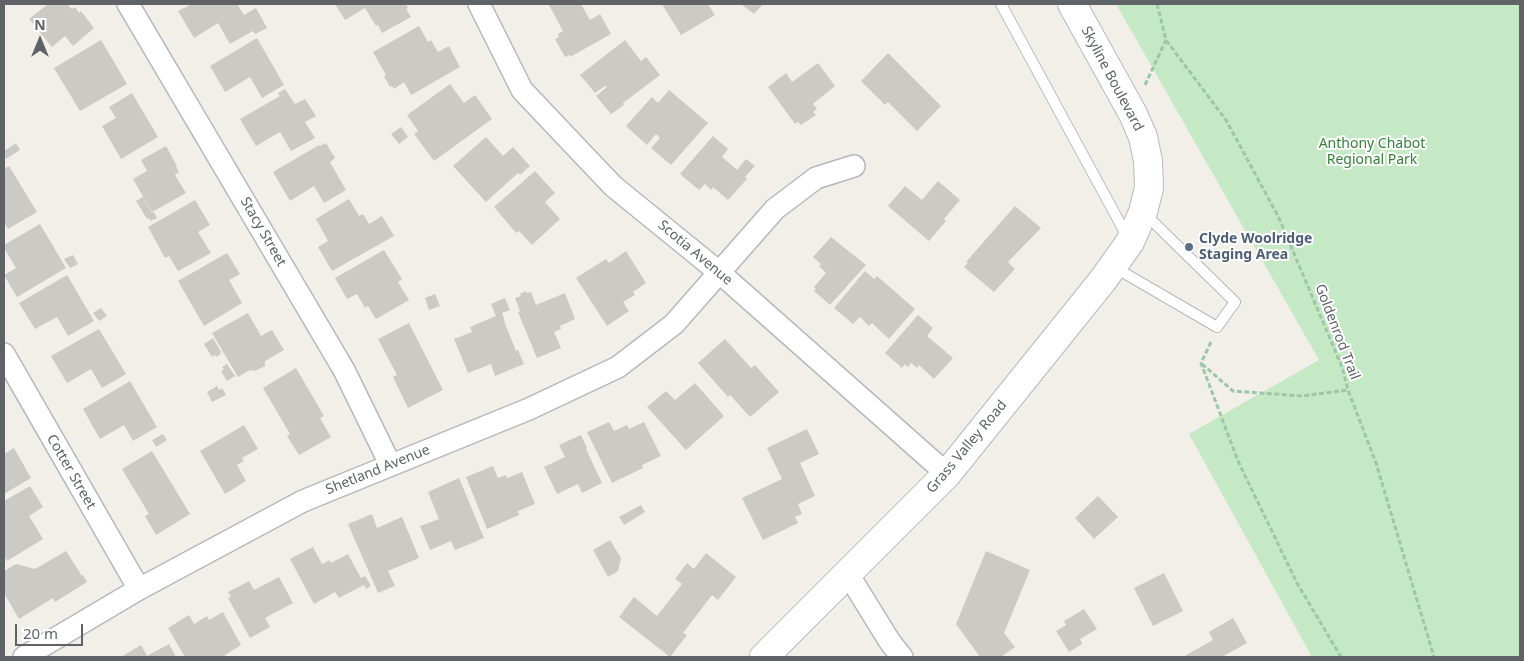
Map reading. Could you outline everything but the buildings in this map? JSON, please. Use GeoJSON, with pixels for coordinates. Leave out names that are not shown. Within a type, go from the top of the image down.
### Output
{"type":"FeatureCollection","features":[{"type":"Feature","properties":{"kind":"main road","name":"Skyline Boulevard"},"geometry":{"type":"LineString","coordinates":[[1072,4],[1133,114],[1143,137],[1148,161],[1148,188],[1143,212],[1130,242]]}},
{"type":"Feature","properties":{"kind":"main road","name":"Grass Valley Road"},"geometry":{"type":"LineString","coordinates":[[764,657],[947,474],[1113,266],[1130,242]]}},
{"type":"Feature","properties":{"kind":"street","name":"Stacy Street"},"geometry":{"type":"LineString","coordinates":[[128,4],[344,370],[390,464]]}},
{"type":"Feature","properties":{"kind":"street","name":"Scotia Avenue"},"geometry":{"type":"LineString","coordinates":[[481,4],[522,90],[613,186],[720,272],[947,474]]}},
{"type":"Feature","properties":{"kind":"street","name":"Shetland Avenue"},"geometry":{"type":"LineString","coordinates":[[24,657],[139,589],[303,501],[390,464],[530,409],[618,367],[674,324],[775,209],[816,178],[854,166]]}},
{"type":"Feature","properties":{"kind":"street","name":"Cotter Street"},"geometry":{"type":"LineString","coordinates":[[4,354],[139,589]]}},
{"type":"Feature","properties":{"kind":"street"},"geometry":{"type":"LineString","coordinates":[[848,574],[890,642],[902,657]]}},
{"type":"Feature","properties":{"kind":"lane"},"geometry":{"type":"LineString","coordinates":[[1001,4],[1130,242]]}},
{"type":"Feature","properties":{"kind":"lane"},"geometry":{"type":"LineString","coordinates":[[1113,266],[1217,328],[1234,302],[1143,212]]}},
{"type":"Feature","properties":{"kind":"path"},"geometry":{"type":"LineString","coordinates":[[1133,114],[1166,40],[1157,4]]}},
{"type":"Feature","properties":{"kind":"path","name":"Goldenrod Trail"},"geometry":{"type":"LineString","coordinates":[[1166,40],[1226,120],[1279,218],[1342,367],[1348,390],[1376,463],[1434,657]]}},
{"type":"Feature","properties":{"kind":"path"},"geometry":{"type":"LineString","coordinates":[[1217,328],[1201,363],[1242,470],[1297,583],[1341,657]]}},
{"type":"Feature","properties":{"kind":"path"},"geometry":{"type":"LineString","coordinates":[[1201,363],[1233,391],[1302,396],[1348,390]]}},
{"type":"Feature","properties":{"kind":"green space","name":"Anthony Chabot Regional Park"},"geometry":{"type":"Polygon","coordinates":[[[1116,4],[1520,4],[1520,657],[1312,657],[1189,434],[1319,360],[1116,4]]]}},
{"type":"Feature","properties":{"kind":"place","name":"Clyde Woolridge Staging Area"},"geometry":{"type":"Point","coordinates":[1189,247]}}]}
